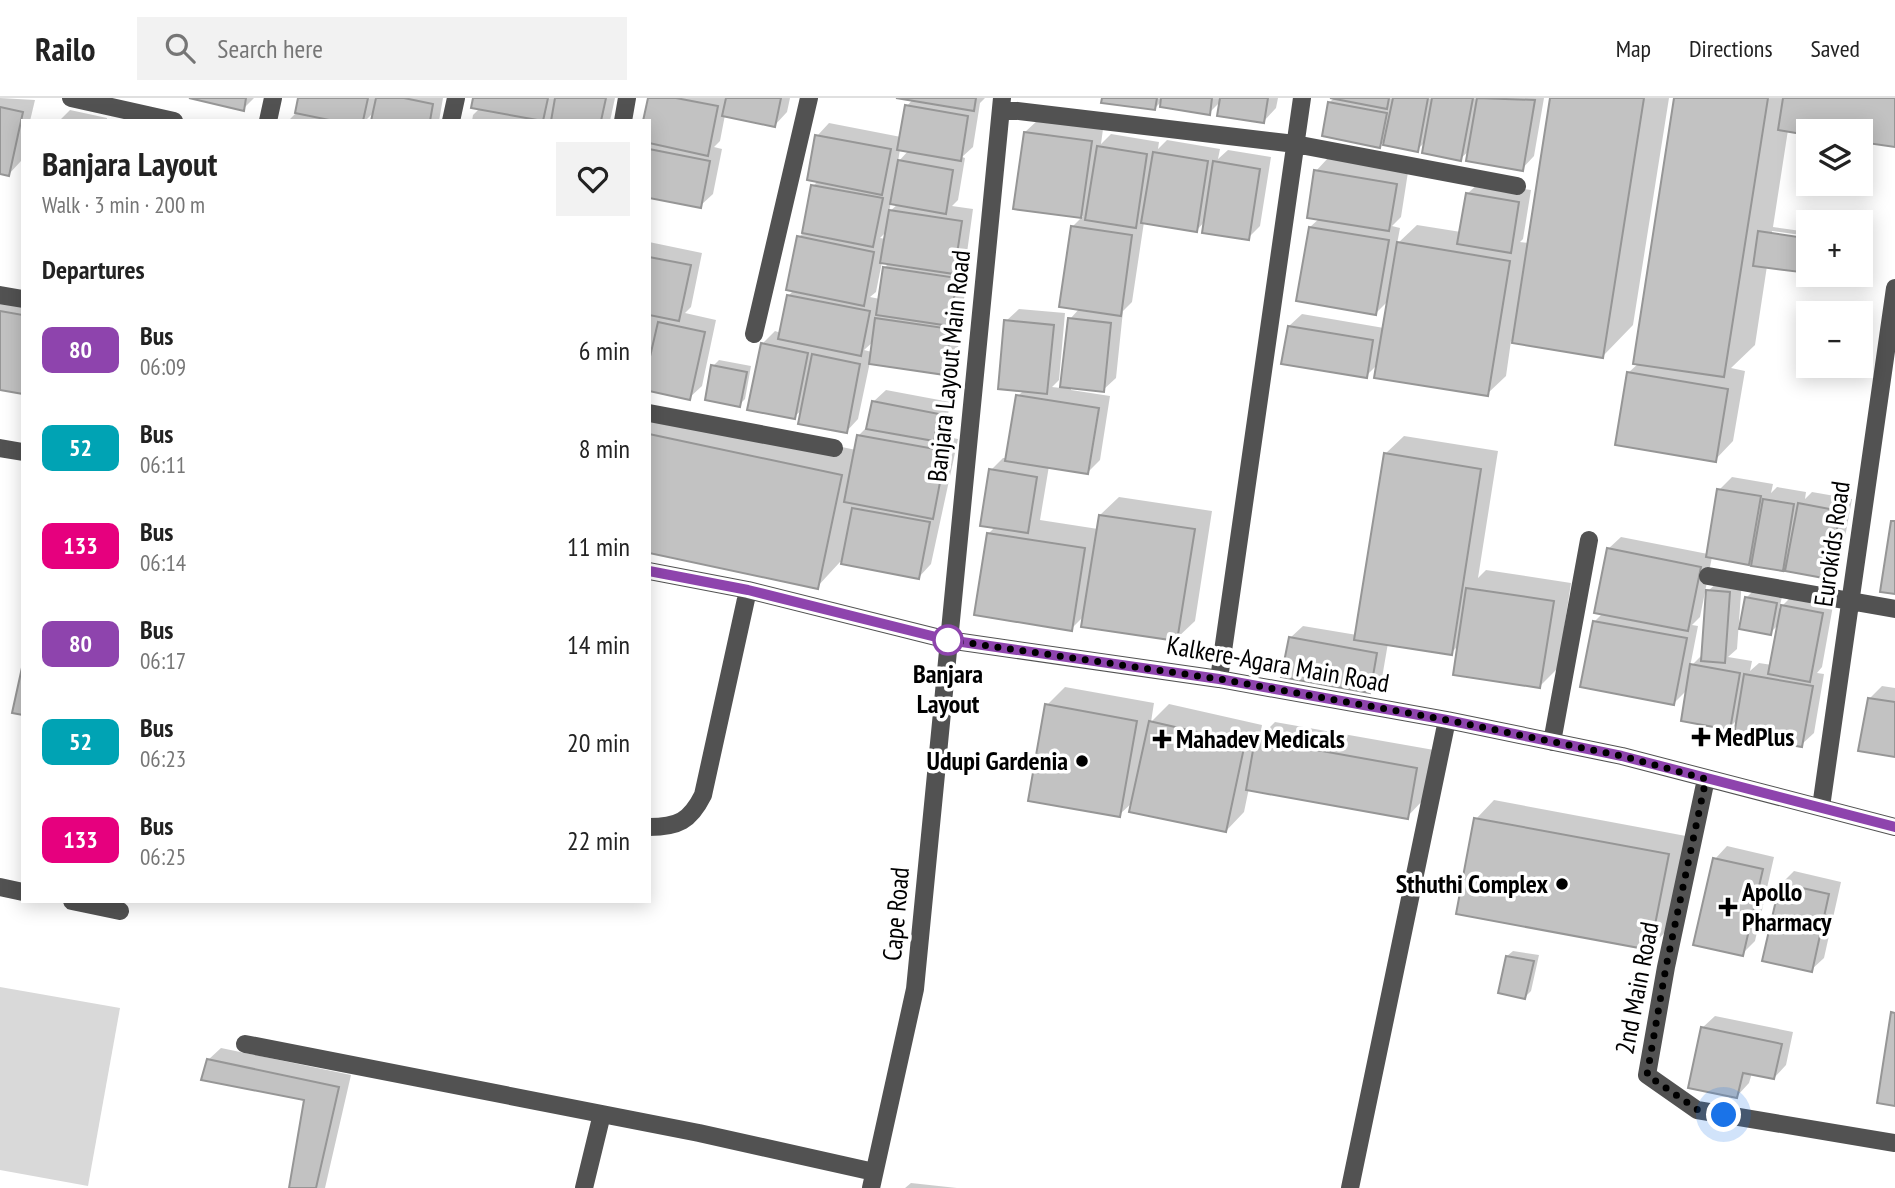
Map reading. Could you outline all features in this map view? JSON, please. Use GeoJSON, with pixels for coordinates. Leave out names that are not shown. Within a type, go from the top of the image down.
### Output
{"type":"FeatureCollection","features":[{"type":"Feature","properties":{"kind":"street"},"geometry":{"type":"LineString","coordinates":[[71,98],[165,119]]}},
{"type":"Feature","properties":{"kind":"street"},"geometry":{"type":"LineString","coordinates":[[268,119],[272,98]]}},
{"type":"Feature","properties":{"kind":"street"},"geometry":{"type":"LineString","coordinates":[[451,119],[456,98]]}},
{"type":"Feature","properties":{"kind":"street"},"geometry":{"type":"LineString","coordinates":[[623,119],[627,98]]}},
{"type":"Feature","properties":{"kind":"street"},"geometry":{"type":"LineString","coordinates":[[754,334],[809,98]]}},
{"type":"Feature","properties":{"kind":"street"},"geometry":{"type":"LineString","coordinates":[[1219,679],[1303,98]]}},
{"type":"Feature","properties":{"kind":"street"},"geometry":{"type":"LineString","coordinates":[[1002,104],[1295,144],[1517,186]]}},
{"type":"Feature","properties":{"kind":"street","name":"Banjara Layout Main Road"},"geometry":{"type":"LineString","coordinates":[[948,640],[1002,104]]}},
{"type":"Feature","properties":{"kind":"street","name":"Eurokids Road"},"geometry":{"type":"LineString","coordinates":[[1821,807],[1895,288]]}},
{"type":"Feature","properties":{"kind":"street"},"geometry":{"type":"LineString","coordinates":[[0,295],[21,299]]}},
{"type":"Feature","properties":{"kind":"street"},"geometry":{"type":"LineString","coordinates":[[651,413],[834,448]]}},
{"type":"Feature","properties":{"kind":"street"},"geometry":{"type":"LineString","coordinates":[[0,448],[21,452]]}},
{"type":"Feature","properties":{"kind":"street"},"geometry":{"type":"LineString","coordinates":[[1552,742],[1589,540]]}},
{"type":"Feature","properties":{"kind":"street","name":"Kalkere-Agara Main Road"},"geometry":{"type":"LineString","coordinates":[[651,571],[748,590],[948,640],[1219,679],[1447,720],[1622,756],[1895,827]]}},
{"type":"Feature","properties":{"kind":"street"},"geometry":{"type":"LineString","coordinates":[[1708,576],[1895,609]]}},
{"type":"Feature","properties":{"kind":"street"},"geometry":{"type":"LineString","coordinates":[[651,827],[669,827],[694,814],[703,795],[748,590]]}},
{"type":"Feature","properties":{"kind":"street","name":"Cape Road"},"geometry":{"type":"LineString","coordinates":[[873,1180],[915,989],[948,640]]}},
{"type":"Feature","properties":{"kind":"street"},"geometry":{"type":"LineString","coordinates":[[1350,1188],[1447,720]]}},
{"type":"Feature","properties":{"kind":"street","name":"2nd Main Road"},"geometry":{"type":"LineString","coordinates":[[1706,779],[1666,967],[1647,1075],[1698,1110],[1895,1143]]}},
{"type":"Feature","properties":{"kind":"street"},"geometry":{"type":"LineString","coordinates":[[0,887],[21,892]]}},
{"type":"Feature","properties":{"kind":"street"},"geometry":{"type":"LineString","coordinates":[[82,903],[120,911]]}},
{"type":"Feature","properties":{"kind":"street"},"geometry":{"type":"LineString","coordinates":[[245,1044],[602,1114],[873,1180]]}},
{"type":"Feature","properties":{"kind":"street"},"geometry":{"type":"LineString","coordinates":[[584,1188],[602,1114]]}},
{"type":"Feature","properties":{"kind":"shaded area"},"geometry":{"type":"Polygon","coordinates":[[[0,987],[120,1008],[88,1186],[0,1170],[0,987]]]}},
{"type":"Feature","properties":{"kind":"building"},"geometry":{"type":"Polygon","coordinates":[[[189,98],[246,98],[244,111],[189,98]]]}},
{"type":"Feature","properties":{"kind":"building"},"geometry":{"type":"Polygon","coordinates":[[[298,98],[368,98],[363,119],[324,119],[295,113],[298,98]]]}},
{"type":"Feature","properties":{"kind":"building"},"geometry":{"type":"Polygon","coordinates":[[[376,98],[404,98],[433,104],[430,119],[371,119],[376,98]]]}},
{"type":"Feature","properties":{"kind":"building"},"geometry":{"type":"Polygon","coordinates":[[[473,98],[548,98],[543,119],[471,108],[473,98]]]}},
{"type":"Feature","properties":{"kind":"building"},"geometry":{"type":"Polygon","coordinates":[[[555,98],[606,98],[601,119],[551,119],[555,98]]]}},
{"type":"Feature","properties":{"kind":"building"},"geometry":{"type":"Polygon","coordinates":[[[648,98],[676,98],[718,106],[708,156],[651,143],[651,119],[643,119],[648,98]]]}},
{"type":"Feature","properties":{"kind":"building"},"geometry":{"type":"Polygon","coordinates":[[[726,98],[781,98],[775,127],[722,116],[726,98]]]}},
{"type":"Feature","properties":{"kind":"building"},"geometry":{"type":"Polygon","coordinates":[[[896,98],[976,98],[974,111],[896,98]]]}},
{"type":"Feature","properties":{"kind":"building"},"geometry":{"type":"Polygon","coordinates":[[[1102,98],[1157,98],[1155,110],[1101,103],[1102,98]]]}},
{"type":"Feature","properties":{"kind":"building"},"geometry":{"type":"Polygon","coordinates":[[[1161,98],[1212,98],[1210,115],[1160,107],[1161,98]]]}},
{"type":"Feature","properties":{"kind":"building"},"geometry":{"type":"Polygon","coordinates":[[[1220,98],[1268,98],[1264,123],[1217,116],[1220,98]]]}},
{"type":"Feature","properties":{"kind":"building"},"geometry":{"type":"Polygon","coordinates":[[[1330,98],[1389,98],[1387,109],[1330,98]]]}},
{"type":"Feature","properties":{"kind":"building"},"geometry":{"type":"Polygon","coordinates":[[[1393,98],[1428,98],[1418,152],[1383,145],[1393,98]]]}},
{"type":"Feature","properties":{"kind":"building"},"geometry":{"type":"Polygon","coordinates":[[[1432,98],[1473,98],[1461,161],[1422,153],[1432,98]]]}},
{"type":"Feature","properties":{"kind":"building"},"geometry":{"type":"Polygon","coordinates":[[[1477,98],[1535,100],[1523,171],[1466,161],[1477,98]]]}},
{"type":"Feature","properties":{"kind":"building"},"geometry":{"type":"Polygon","coordinates":[[[1550,98],[1644,98],[1603,358],[1512,343],[1550,98]]]}},
{"type":"Feature","properties":{"kind":"building"},"geometry":{"type":"Polygon","coordinates":[[[1674,98],[1768,98],[1724,377],[1633,364],[1674,98]]]}},
{"type":"Feature","properties":{"kind":"building"},"geometry":{"type":"Polygon","coordinates":[[[1783,98],[1895,98],[1895,147],[1873,144],[1873,119],[1796,119],[1796,133],[1778,130],[1783,98]]]}},
{"type":"Feature","properties":{"kind":"building"},"geometry":{"type":"Polygon","coordinates":[[[1328,102],[1387,113],[1380,148],[1322,136],[1328,102]]]}},
{"type":"Feature","properties":{"kind":"building"},"geometry":{"type":"Polygon","coordinates":[[[905,105],[968,116],[961,161],[897,150],[905,105]]]}},
{"type":"Feature","properties":{"kind":"building"},"geometry":{"type":"Polygon","coordinates":[[[0,107],[23,112],[9,176],[0,174],[0,107]]]}},
{"type":"Feature","properties":{"kind":"building"},"geometry":{"type":"Polygon","coordinates":[[[1024,132],[1092,141],[1081,218],[1013,209],[1024,132]]]}},
{"type":"Feature","properties":{"kind":"building"},"geometry":{"type":"Polygon","coordinates":[[[815,135],[891,149],[882,195],[807,180],[815,135]]]}},
{"type":"Feature","properties":{"kind":"building"},"geometry":{"type":"Polygon","coordinates":[[[1097,146],[1147,154],[1136,228],[1085,220],[1097,146]]]}},
{"type":"Feature","properties":{"kind":"building"},"geometry":{"type":"Polygon","coordinates":[[[651,149],[710,161],[701,208],[651,198],[651,149]]]}},
{"type":"Feature","properties":{"kind":"building"},"geometry":{"type":"Polygon","coordinates":[[[1153,152],[1208,161],[1197,232],[1141,223],[1153,152]]]}},
{"type":"Feature","properties":{"kind":"building"},"geometry":{"type":"Polygon","coordinates":[[[898,160],[953,170],[946,214],[890,204],[898,160]]]}},
{"type":"Feature","properties":{"kind":"building"},"geometry":{"type":"Polygon","coordinates":[[[1213,161],[1260,169],[1249,240],[1202,233],[1213,161]]]}},
{"type":"Feature","properties":{"kind":"building"},"geometry":{"type":"Polygon","coordinates":[[[1314,170],[1397,184],[1389,231],[1307,218],[1314,170]]]}},
{"type":"Feature","properties":{"kind":"building"},"geometry":{"type":"Polygon","coordinates":[[[811,185],[883,198],[873,247],[802,233],[811,185]]]}},
{"type":"Feature","properties":{"kind":"building"},"geometry":{"type":"Polygon","coordinates":[[[1466,193],[1519,202],[1511,253],[1457,244],[1466,193]]]}},
{"type":"Feature","properties":{"kind":"building"},"geometry":{"type":"Polygon","coordinates":[[[889,210],[962,221],[954,274],[880,263],[889,210]]]}},
{"type":"Feature","properties":{"kind":"building"},"geometry":{"type":"Polygon","coordinates":[[[1071,226],[1132,235],[1121,316],[1059,307],[1071,226]]]}},
{"type":"Feature","properties":{"kind":"building"},"geometry":{"type":"Polygon","coordinates":[[[1309,227],[1389,240],[1376,315],[1296,301],[1309,227]]]}},
{"type":"Feature","properties":{"kind":"building"},"geometry":{"type":"Polygon","coordinates":[[[1758,231],[1796,237],[1796,271],[1753,266],[1758,231]]]}},
{"type":"Feature","properties":{"kind":"building"},"geometry":{"type":"Polygon","coordinates":[[[797,236],[874,252],[864,306],[786,290],[797,236]]]}},
{"type":"Feature","properties":{"kind":"building"},"geometry":{"type":"Polygon","coordinates":[[[1397,242],[1510,261],[1488,396],[1374,378],[1397,242]]]}},
{"type":"Feature","properties":{"kind":"building"},"geometry":{"type":"Polygon","coordinates":[[[651,257],[691,265],[679,321],[651,315],[651,257]]]}},
{"type":"Feature","properties":{"kind":"building"},"geometry":{"type":"Polygon","coordinates":[[[883,267],[957,278],[950,326],[876,315],[883,267]]]}},
{"type":"Feature","properties":{"kind":"building"},"geometry":{"type":"Polygon","coordinates":[[[787,295],[870,311],[861,356],[778,339],[787,295]]]}},
{"type":"Feature","properties":{"kind":"building"},"geometry":{"type":"Polygon","coordinates":[[[0,311],[21,315],[21,394],[0,390],[0,311]]]}},
{"type":"Feature","properties":{"kind":"building"},"geometry":{"type":"Polygon","coordinates":[[[875,318],[951,329],[945,375],[869,364],[875,318]]]}},
{"type":"Feature","properties":{"kind":"building"},"geometry":{"type":"Polygon","coordinates":[[[1068,318],[1111,323],[1104,392],[1060,387],[1068,318]]]}},
{"type":"Feature","properties":{"kind":"building"},"geometry":{"type":"Polygon","coordinates":[[[1004,320],[1054,325],[1047,394],[998,389],[1004,320]]]}},
{"type":"Feature","properties":{"kind":"building"},"geometry":{"type":"Polygon","coordinates":[[[658,322],[705,332],[690,400],[651,391],[651,352],[658,322]]]}},
{"type":"Feature","properties":{"kind":"building"},"geometry":{"type":"Polygon","coordinates":[[[1288,326],[1373,340],[1367,378],[1281,364],[1288,326]]]}},
{"type":"Feature","properties":{"kind":"building"},"geometry":{"type":"Polygon","coordinates":[[[761,343],[808,353],[795,419],[747,410],[761,343]]]}},
{"type":"Feature","properties":{"kind":"building"},"geometry":{"type":"Polygon","coordinates":[[[812,354],[860,364],[847,433],[798,424],[812,354]]]}},
{"type":"Feature","properties":{"kind":"building"},"geometry":{"type":"Polygon","coordinates":[[[711,365],[747,372],[740,407],[705,400],[711,365]]]}},
{"type":"Feature","properties":{"kind":"building"},"geometry":{"type":"Polygon","coordinates":[[[1627,372],[1728,389],[1716,462],[1615,445],[1627,372]]]}},
{"type":"Feature","properties":{"kind":"building"},"geometry":{"type":"Polygon","coordinates":[[[1016,395],[1099,408],[1088,474],[1005,461],[1016,395]]]}},
{"type":"Feature","properties":{"kind":"building"},"geometry":{"type":"Polygon","coordinates":[[[872,401],[939,414],[934,441],[866,429],[872,401]]]}},
{"type":"Feature","properties":{"kind":"building"},"geometry":{"type":"Polygon","coordinates":[[[651,434],[842,475],[818,589],[651,553],[651,434]]]}},
{"type":"Feature","properties":{"kind":"building"},"geometry":{"type":"Polygon","coordinates":[[[857,435],[946,451],[933,519],[844,502],[857,435]]]}},
{"type":"Feature","properties":{"kind":"building"},"geometry":{"type":"Polygon","coordinates":[[[1384,453],[1481,469],[1452,655],[1354,640],[1384,453]]]}},
{"type":"Feature","properties":{"kind":"building"},"geometry":{"type":"Polygon","coordinates":[[[989,469],[1037,477],[1028,533],[980,526],[989,469]]]}},
{"type":"Feature","properties":{"kind":"building"},"geometry":{"type":"Polygon","coordinates":[[[1717,489],[1761,496],[1749,565],[1706,557],[1717,489]]]}},
{"type":"Feature","properties":{"kind":"building"},"geometry":{"type":"Polygon","coordinates":[[[1763,499],[1794,504],[1783,571],[1751,566],[1763,499]]]}},
{"type":"Feature","properties":{"kind":"building"},"geometry":{"type":"Polygon","coordinates":[[[1798,503],[1840,511],[1829,579],[1785,571],[1798,503]]]}},
{"type":"Feature","properties":{"kind":"building"},"geometry":{"type":"Polygon","coordinates":[[[852,508],[930,522],[919,579],[841,564],[852,508]]]}},
{"type":"Feature","properties":{"kind":"building"},"geometry":{"type":"Polygon","coordinates":[[[1099,515],[1195,529],[1177,641],[1081,627],[1099,515]]]}},
{"type":"Feature","properties":{"kind":"building"},"geometry":{"type":"Polygon","coordinates":[[[1891,521],[1895,521],[1895,594],[1880,592],[1891,521]]]}},
{"type":"Feature","properties":{"kind":"building"},"geometry":{"type":"Polygon","coordinates":[[[987,533],[1085,548],[1072,631],[974,615],[987,533]]]}},
{"type":"Feature","properties":{"kind":"building"},"geometry":{"type":"Polygon","coordinates":[[[1607,548],[1701,567],[1688,631],[1594,613],[1607,548]]]}},
{"type":"Feature","properties":{"kind":"building"},"geometry":{"type":"Polygon","coordinates":[[[1466,588],[1554,601],[1540,688],[1453,675],[1466,588]]]}},
{"type":"Feature","properties":{"kind":"building"},"geometry":{"type":"Polygon","coordinates":[[[1706,590],[1730,592],[1725,663],[1701,661],[1706,590]]]}},
{"type":"Feature","properties":{"kind":"building"},"geometry":{"type":"Polygon","coordinates":[[[1745,597],[1777,603],[1771,635],[1739,629],[1745,597]]]}},
{"type":"Feature","properties":{"kind":"building"},"geometry":{"type":"Polygon","coordinates":[[[1781,605],[1823,613],[1810,682],[1768,674],[1781,605]]]}},
{"type":"Feature","properties":{"kind":"building"},"geometry":{"type":"Polygon","coordinates":[[[1593,621],[1687,638],[1674,705],[1580,687],[1593,621]]]}},
{"type":"Feature","properties":{"kind":"building"},"geometry":{"type":"Polygon","coordinates":[[[1289,637],[1377,653],[1370,693],[1281,677],[1289,637]]]}},
{"type":"Feature","properties":{"kind":"building"},"geometry":{"type":"Polygon","coordinates":[[[1690,664],[1740,673],[1730,730],[1681,721],[1690,664]]]}},
{"type":"Feature","properties":{"kind":"building"},"geometry":{"type":"Polygon","coordinates":[[[21,672],[21,715],[12,713],[21,672]]]}},
{"type":"Feature","properties":{"kind":"building"},"geometry":{"type":"Polygon","coordinates":[[[1744,674],[1813,686],[1802,747],[1734,735],[1744,674]]]}},
{"type":"Feature","properties":{"kind":"building"},"geometry":{"type":"Polygon","coordinates":[[[1868,698],[1895,702],[1895,757],[1858,751],[1868,698]]]}},
{"type":"Feature","properties":{"kind":"building","name":"Udupi Gardenia"},"geometry":{"type":"Polygon","coordinates":[[[1045,704],[1137,721],[1120,817],[1028,801],[1045,704]]]}},
{"type":"Feature","properties":{"kind":"building"},"geometry":{"type":"Polygon","coordinates":[[[1149,721],[1245,743],[1226,832],[1129,812],[1149,721]]]}},
{"type":"Feature","properties":{"kind":"building"},"geometry":{"type":"Polygon","coordinates":[[[1255,739],[1417,768],[1408,819],[1246,790],[1255,739]]]}},
{"type":"Feature","properties":{"kind":"building","name":"Sthuthi Complex"},"geometry":{"type":"Polygon","coordinates":[[[1474,818],[1669,854],[1650,950],[1456,914],[1474,818]]]}},
{"type":"Feature","properties":{"kind":"building","name":"Apollo Pharmacy"},"geometry":{"type":"Polygon","coordinates":[[[1713,858],[1763,869],[1743,956],[1693,945],[1713,858]]]}},
{"type":"Feature","properties":{"kind":"building"},"geometry":{"type":"Polygon","coordinates":[[[1780,883],[1829,894],[1812,972],[1762,961],[1780,883]]]}},
{"type":"Feature","properties":{"kind":"building"},"geometry":{"type":"Polygon","coordinates":[[[1506,956],[1534,961],[1525,999],[1498,993],[1506,956]]]}},
{"type":"Feature","properties":{"kind":"building"},"geometry":{"type":"Polygon","coordinates":[[[1891,1012],[1895,1013],[1895,1106],[1877,1103],[1891,1012]]]}},
{"type":"Feature","properties":{"kind":"building"},"geometry":{"type":"Polygon","coordinates":[[[1701,1027],[1782,1044],[1774,1079],[1743,1073],[1737,1098],[1688,1088],[1701,1027]]]}},
{"type":"Feature","properties":{"kind":"building"},"geometry":{"type":"Polygon","coordinates":[[[207,1059],[339,1087],[316,1188],[289,1188],[304,1100],[201,1080],[207,1059]]]}},
{"type":"Feature","properties":{"kind":"bus line","name":"80"},"geometry":{"type":"LineString","coordinates":[[651,571],[748,590],[948,640],[1219,679],[1447,720],[1622,756],[1895,827]]}},
{"type":"Feature","properties":{"kind":"place","name":"Banjara Layout"},"geometry":{"type":"Point","coordinates":[948,640]}},
{"type":"Feature","properties":{"kind":"place","name":"MedPlus"},"geometry":{"type":"Point","coordinates":[1701,737]}},
{"type":"Feature","properties":{"kind":"place","name":"Mahadev Medicals"},"geometry":{"type":"Point","coordinates":[1162,739]}},
{"type":"Feature","properties":{"kind":"place","name":"Udupi Gardenia"},"geometry":{"type":"Point","coordinates":[1082,761]}},
{"type":"Feature","properties":{"kind":"place","name":"Sthuthi Complex"},"geometry":{"type":"Point","coordinates":[1562,884]}},
{"type":"Feature","properties":{"kind":"place","name":"Apollo Pharmacy"},"geometry":{"type":"Point","coordinates":[1728,907]}},
{"type":"Feature","properties":{"kind":"route"},"geometry":{"type":"LineString","coordinates":[[948,640],[1219,679],[1447,720],[1622,756],[1706,779],[1666,967],[1647,1075],[1698,1110],[1724,1115]]}}]}
